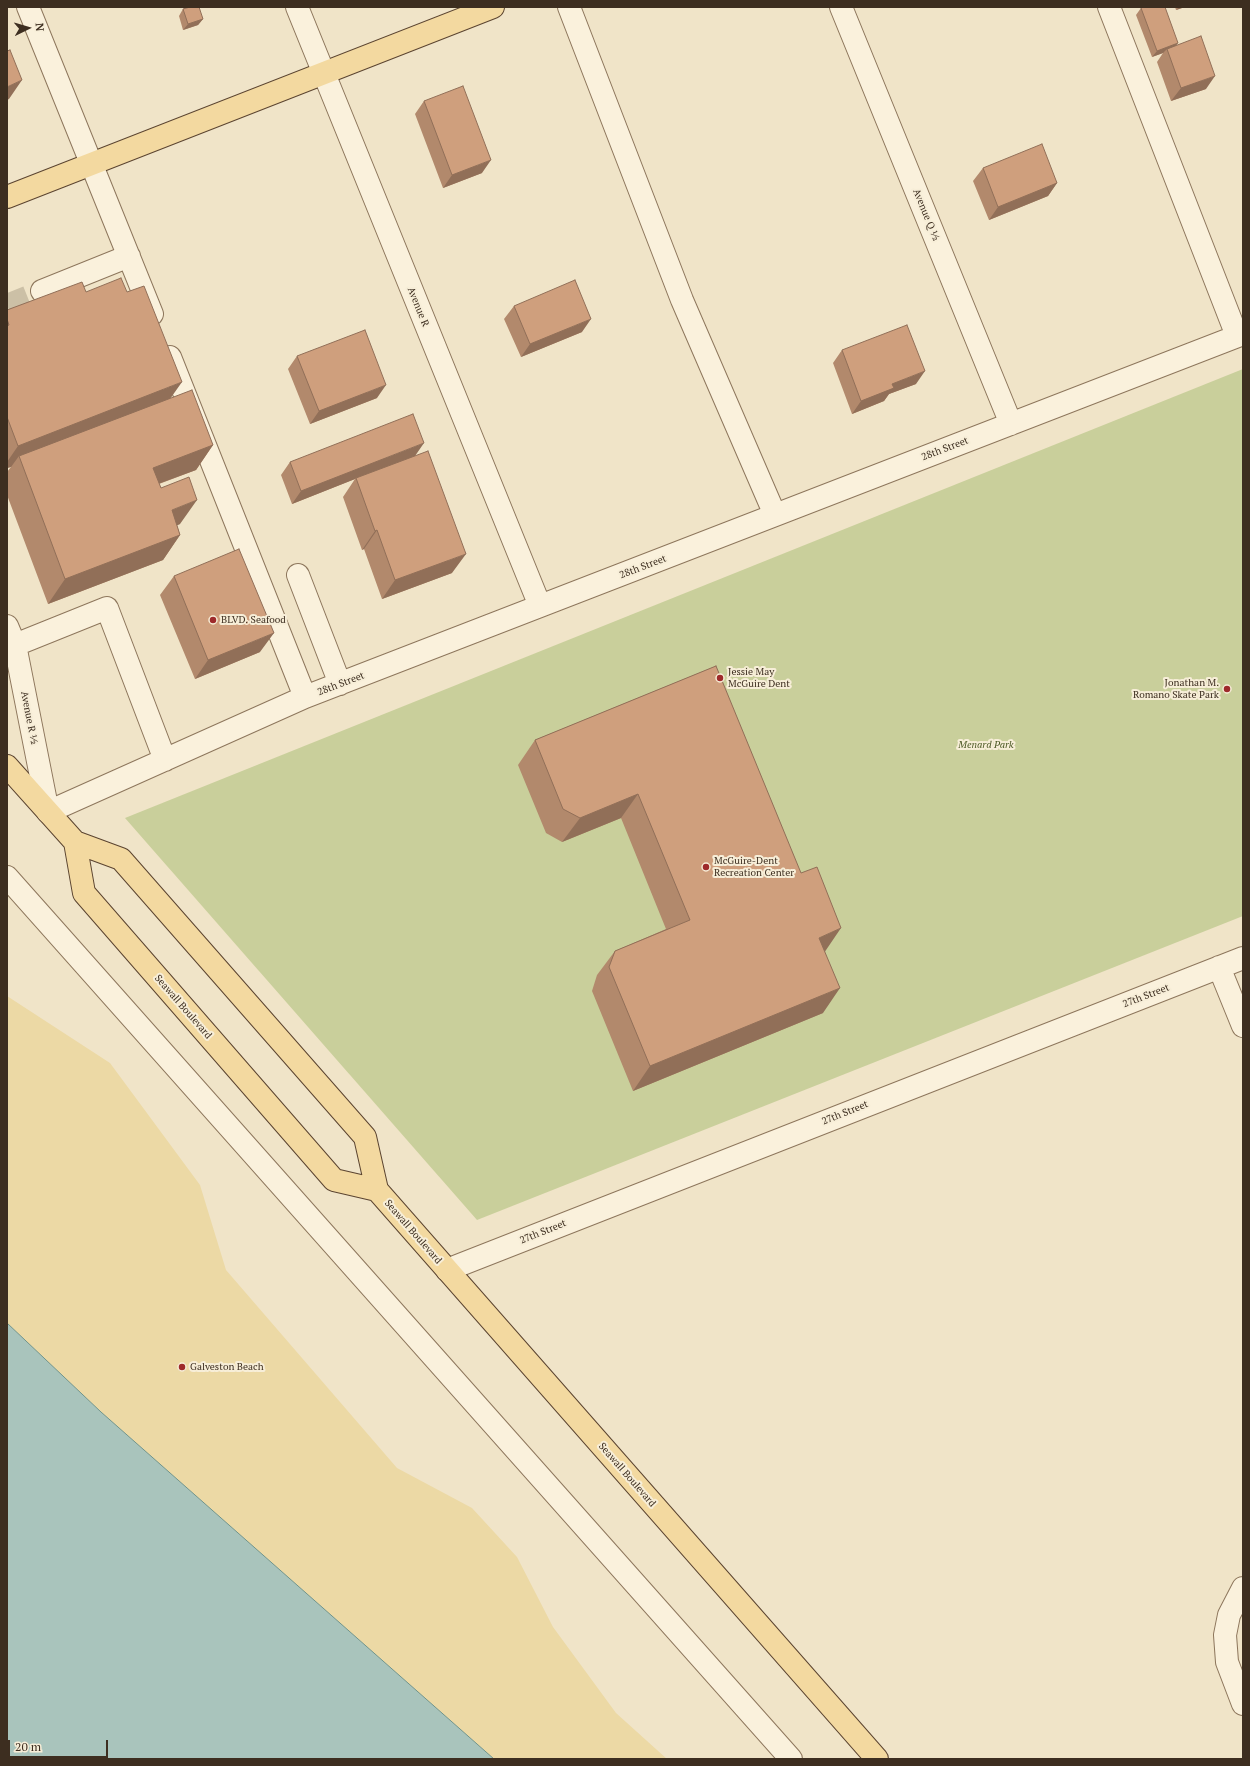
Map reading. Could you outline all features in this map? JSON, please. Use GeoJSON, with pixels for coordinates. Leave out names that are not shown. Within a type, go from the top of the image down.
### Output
{"type":"FeatureCollection","features":[{"type":"Feature","properties":{"kind":"main road"},"geometry":{"type":"LineString","coordinates":[[7,198],[324,72],[493,7]]}},
{"type":"Feature","properties":{"kind":"main road","name":"Seawall Boulevard"},"geometry":{"type":"LineString","coordinates":[[7,766],[75,842],[121,859],[365,1137],[377,1190],[877,1759]]}},
{"type":"Feature","properties":{"kind":"main road","name":"Seawall Boulevard"},"geometry":{"type":"LineString","coordinates":[[75,842],[84,893],[334,1180],[377,1190]]}},
{"type":"Feature","properties":{"kind":"street"},"geometry":{"type":"LineString","coordinates":[[28,7],[93,164],[305,697]]}},
{"type":"Feature","properties":{"kind":"street","name":"Avenue R"},"geometry":{"type":"LineString","coordinates":[[297,7],[540,606]]}},
{"type":"Feature","properties":{"kind":"street"},"geometry":{"type":"LineString","coordinates":[[569,7],[682,300],[775,515]]}},
{"type":"Feature","properties":{"kind":"street","name":"Avenue Q ½"},"geometry":{"type":"LineString","coordinates":[[841,7],[1011,424]]}},
{"type":"Feature","properties":{"kind":"street"},"geometry":{"type":"LineString","coordinates":[[1109,7],[1240,335]]}},
{"type":"Feature","properties":{"kind":"street"},"geometry":{"type":"LineString","coordinates":[[42,291],[129,256]]}},
{"type":"Feature","properties":{"kind":"street","name":"28th Street"},"geometry":{"type":"LineString","coordinates":[[48,812],[305,697],[1240,335]]}},
{"type":"Feature","properties":{"kind":"street"},"geometry":{"type":"LineString","coordinates":[[298,575],[340,684]]}},
{"type":"Feature","properties":{"kind":"street"},"geometry":{"type":"LineString","coordinates":[[11,635],[106,608],[165,760]]}},
{"type":"Feature","properties":{"kind":"street","name":"Avenue R ½"},"geometry":{"type":"LineString","coordinates":[[11,635],[48,812]]}},
{"type":"Feature","properties":{"kind":"street"},"geometry":{"type":"LineString","coordinates":[[7,877],[791,1759]]}},
{"type":"Feature","properties":{"kind":"street","name":"27th Street"},"geometry":{"type":"LineString","coordinates":[[447,1270],[1243,958]]}},
{"type":"Feature","properties":{"kind":"street"},"geometry":{"type":"LineString","coordinates":[[1220,967],[1243,1026]]}},
{"type":"Feature","properties":{"kind":"street"},"geometry":{"type":"LineString","coordinates":[[1243,1588],[1229,1615],[1225,1635],[1228,1662],[1243,1704]]}},
{"type":"Feature","properties":{"kind":"green space","name":"Menard Park"},"geometry":{"type":"Polygon","coordinates":[[[1243,369],[1243,916],[477,1220],[125,818],[1243,369]]]}},
{"type":"Feature","properties":{"kind":"sand","name":"Galveston Beach"},"geometry":{"type":"Polygon","coordinates":[[[7,996],[110,1063],[200,1185],[226,1270],[397,1468],[472,1508],[517,1557],[553,1627],[616,1713],[667,1759],[494,1759],[101,1412],[7,1323],[7,996]]]}},
{"type":"Feature","properties":{"kind":"water"},"geometry":{"type":"Polygon","coordinates":[[[7,1323],[101,1412],[494,1759],[7,1759],[7,1323]]]}},
{"type":"Feature","properties":{"kind":"building"},"geometry":{"type":"Polygon","coordinates":[[[199,7],[203,19],[188,24],[183,9],[199,7]]]}},
{"type":"Feature","properties":{"kind":"building"},"geometry":{"type":"Polygon","coordinates":[[[1165,7],[1178,43],[1157,51],[1141,8],[1165,7]]]}},
{"type":"Feature","properties":{"kind":"building"},"geometry":{"type":"Polygon","coordinates":[[[1201,36],[1215,76],[1181,88],[1167,49],[1201,36]]]}},
{"type":"Feature","properties":{"kind":"building"},"geometry":{"type":"Polygon","coordinates":[[[10,50],[22,80],[7,87],[7,51],[10,50]]]}},
{"type":"Feature","properties":{"kind":"building"},"geometry":{"type":"Polygon","coordinates":[[[463,86],[491,160],[452,175],[424,101],[463,86]]]}},
{"type":"Feature","properties":{"kind":"building"},"geometry":{"type":"Polygon","coordinates":[[[1042,144],[1057,183],[998,207],[983,168],[1042,144]]]}},
{"type":"Feature","properties":{"kind":"building"},"geometry":{"type":"Polygon","coordinates":[[[121,278],[127,292],[144,286],[182,382],[18,446],[7,417],[7,326],[9,325],[7,310],[82,282],[86,292],[121,278]]]}},
{"type":"Feature","properties":{"kind":"building"},"geometry":{"type":"Polygon","coordinates":[[[575,280],[591,319],[530,344],[514,306],[575,280]]]}},
{"type":"Feature","properties":{"kind":"building"},"geometry":{"type":"Polygon","coordinates":[[[907,325],[925,371],[892,384],[894,388],[861,401],[842,350],[907,325]]]}},
{"type":"Feature","properties":{"kind":"building"},"geometry":{"type":"Polygon","coordinates":[[[365,330],[386,385],[319,411],[297,356],[365,330]]]}},
{"type":"Feature","properties":{"kind":"building"},"geometry":{"type":"Polygon","coordinates":[[[192,390],[213,445],[153,468],[161,488],[189,477],[197,500],[172,510],[180,535],[65,579],[19,456],[192,390]]]}},
{"type":"Feature","properties":{"kind":"building"},"geometry":{"type":"Polygon","coordinates":[[[413,414],[424,443],[301,491],[290,462],[413,414]]]}},
{"type":"Feature","properties":{"kind":"building"},"geometry":{"type":"Polygon","coordinates":[[[428,451],[466,554],[395,580],[356,478],[428,451]]]}},
{"type":"Feature","properties":{"kind":"building"},"geometry":{"type":"Polygon","coordinates":[[[239,549],[274,633],[208,660],[174,576],[239,549]]]}},
{"type":"Feature","properties":{"kind":"building","name":"McGuire-Dent Recreation Center"},"geometry":{"type":"Polygon","coordinates":[[[716,666],[801,873],[817,867],[841,928],[819,938],[840,988],[650,1066],[609,967],[615,951],[690,920],[638,794],[580,818],[563,809],[535,740],[716,666]]]}},
{"type":"Feature","properties":{"kind":"tunnel"},"geometry":{"type":"LineString","coordinates":[[7,305],[42,291]]}},
{"type":"Feature","properties":{"kind":"place","name":"BLVD. Seafood"},"geometry":{"type":"Point","coordinates":[213,620]}},
{"type":"Feature","properties":{"kind":"place","name":"Jessie May McGuire Dent"},"geometry":{"type":"Point","coordinates":[720,678]}},
{"type":"Feature","properties":{"kind":"place","name":"Jonathan M. Romano Skate Park"},"geometry":{"type":"Point","coordinates":[1227,689]}},
{"type":"Feature","properties":{"kind":"place","name":"McGuire-Dent Recreation Center"},"geometry":{"type":"Point","coordinates":[706,867]}},
{"type":"Feature","properties":{"kind":"place","name":"Galveston Beach"},"geometry":{"type":"Point","coordinates":[182,1367]}}]}
